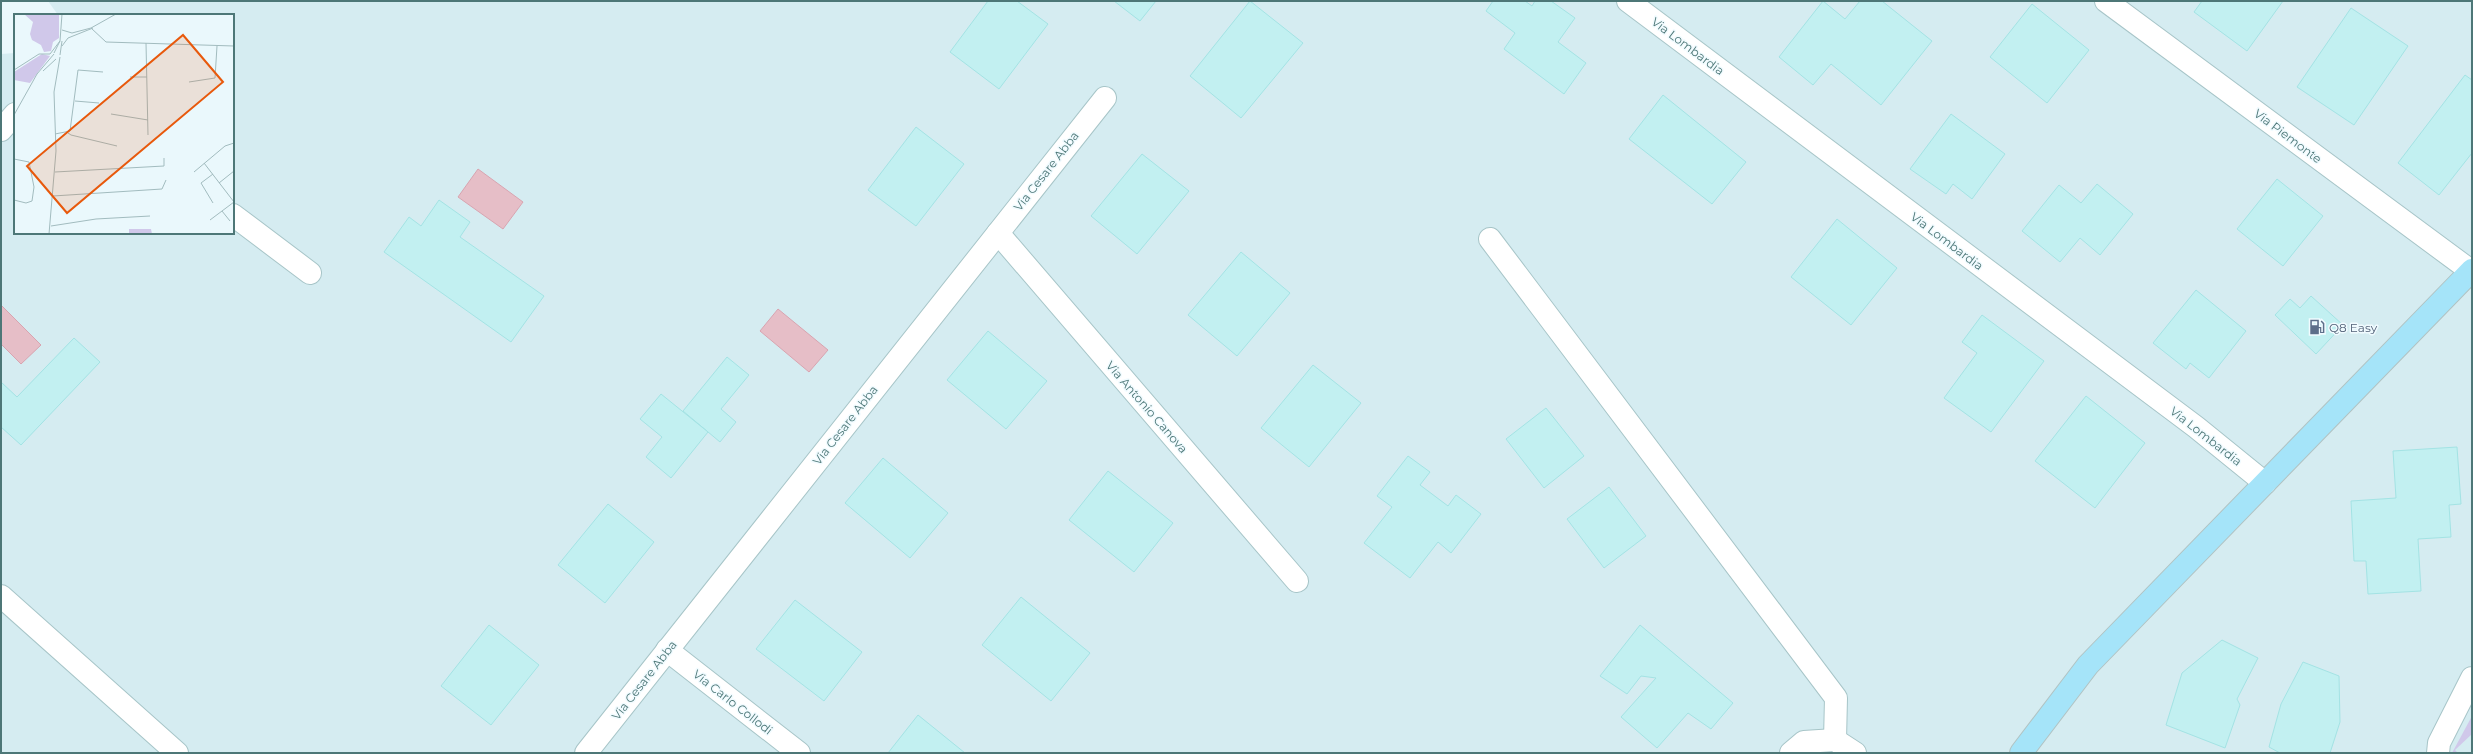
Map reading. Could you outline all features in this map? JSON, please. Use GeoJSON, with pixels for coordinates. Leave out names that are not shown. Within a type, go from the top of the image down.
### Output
{"type":"FeatureCollection","features":[{"type":"Feature","properties":{"kind":"main road"},"geometry":{"type":"LineString","coordinates":[[2021,753],[2088,665],[2472,270]]}},
{"type":"Feature","properties":{"kind":"street","name":"Via Lombardia"},"geometry":{"type":"LineString","coordinates":[[1628,1],[2196,428],[2265,483]]}},
{"type":"Feature","properties":{"kind":"street","name":"Via Piemonte"},"geometry":{"type":"LineString","coordinates":[[2106,1],[2472,270]]}},
{"type":"Feature","properties":{"kind":"street","name":"Via Cesare Abba"},"geometry":{"type":"LineString","coordinates":[[586,753],[1105,98]]}},
{"type":"Feature","properties":{"kind":"street"},"geometry":{"type":"LineString","coordinates":[[1,130],[14,115]]}},
{"type":"Feature","properties":{"kind":"street"},"geometry":{"type":"LineString","coordinates":[[234,216],[310,273]]}},
{"type":"Feature","properties":{"kind":"street","name":"Via Antonio Canova"},"geometry":{"type":"LineString","coordinates":[[998,233],[1297,581]]}},
{"type":"Feature","properties":{"kind":"street"},"geometry":{"type":"LineString","coordinates":[[1490,239],[1836,698],[1835,740]]}},
{"type":"Feature","properties":{"kind":"street"},"geometry":{"type":"LineString","coordinates":[[1,596],[177,753]]}},
{"type":"Feature","properties":{"kind":"street","name":"Via Carlo Collodi"},"geometry":{"type":"LineString","coordinates":[[667,650],[799,753]]}},
{"type":"Feature","properties":{"kind":"street"},"geometry":{"type":"LineString","coordinates":[[2438,753],[2439,743],[2472,678]]}},
{"type":"Feature","properties":{"kind":"street"},"geometry":{"type":"LineString","coordinates":[[1791,753],[1804,742],[1835,740],[1855,753]]}},
{"type":"Feature","properties":{"kind":"shaded area"},"geometry":{"type":"Polygon","coordinates":[[[48,1],[2472,1],[2472,753],[1,753],[1,54],[14,53],[14,234],[234,234],[234,14],[57,14],[48,1]]]}},
{"type":"Feature","properties":{"kind":"shaded area"},"geometry":{"type":"Polygon","coordinates":[[[478,169],[523,202],[503,229],[458,197],[478,169]]]}},
{"type":"Feature","properties":{"kind":"shaded area"},"geometry":{"type":"Polygon","coordinates":[[[1,305],[41,345],[21,364],[1,344],[1,305]]]}},
{"type":"Feature","properties":{"kind":"shaded area"},"geometry":{"type":"Polygon","coordinates":[[[778,309],[828,350],[809,372],[760,331],[778,309]]]}},
{"type":"Feature","properties":{"kind":"shaded area"},"geometry":{"type":"Polygon","coordinates":[[[2472,716],[2472,734],[2455,750],[2458,753],[2452,753],[2472,716]]]}},
{"type":"Feature","properties":{"kind":"building"},"geometry":{"type":"Polygon","coordinates":[[[988,1],[1017,1],[1048,24],[999,89],[950,52],[988,1]]]}},
{"type":"Feature","properties":{"kind":"building"},"geometry":{"type":"Polygon","coordinates":[[[1114,1],[1156,1],[1140,21],[1114,1]]]}},
{"type":"Feature","properties":{"kind":"building"},"geometry":{"type":"Polygon","coordinates":[[[1250,1],[1303,43],[1241,118],[1190,76],[1250,1]]]}},
{"type":"Feature","properties":{"kind":"building"},"geometry":{"type":"Polygon","coordinates":[[[1493,1],[1525,1],[1532,6],[1535,1],[1551,1],[1575,18],[1558,42],[1586,63],[1564,94],[1504,49],[1515,33],[1486,11],[1493,1]]]}},
{"type":"Feature","properties":{"kind":"building"},"geometry":{"type":"Polygon","coordinates":[[[1823,1],[1845,19],[1860,1],[1882,1],[1932,41],[1881,105],[1831,64],[1813,85],[1779,57],[1823,1]]]}},
{"type":"Feature","properties":{"kind":"building"},"geometry":{"type":"Polygon","coordinates":[[[2202,1],[2283,1],[2247,51],[2194,12],[2202,1]]]}},
{"type":"Feature","properties":{"kind":"building"},"geometry":{"type":"Polygon","coordinates":[[[2032,4],[2089,50],[2047,103],[1990,57],[2032,4]]]}},
{"type":"Feature","properties":{"kind":"building"},"geometry":{"type":"Polygon","coordinates":[[[2351,8],[2408,46],[2354,125],[2297,87],[2351,8]]]}},
{"type":"Feature","properties":{"kind":"building"},"geometry":{"type":"Polygon","coordinates":[[[2465,75],[2472,80],[2472,153],[2439,195],[2398,163],[2465,75]]]}},
{"type":"Feature","properties":{"kind":"building"},"geometry":{"type":"Polygon","coordinates":[[[1663,95],[1746,162],[1712,204],[1629,139],[1663,95]]]}},
{"type":"Feature","properties":{"kind":"building"},"geometry":{"type":"Polygon","coordinates":[[[1951,114],[2005,154],[1972,199],[1953,184],[1946,194],[1910,169],[1951,114]]]}},
{"type":"Feature","properties":{"kind":"building"},"geometry":{"type":"Polygon","coordinates":[[[916,127],[964,164],[916,226],[868,190],[916,127]]]}},
{"type":"Feature","properties":{"kind":"building"},"geometry":{"type":"Polygon","coordinates":[[[1142,154],[1189,191],[1137,254],[1091,216],[1142,154]]]}},
{"type":"Feature","properties":{"kind":"building"},"geometry":{"type":"Polygon","coordinates":[[[2277,179],[2323,216],[2283,266],[2237,229],[2277,179]]]}},
{"type":"Feature","properties":{"kind":"building"},"geometry":{"type":"Polygon","coordinates":[[[2097,184],[2133,214],[2100,255],[2080,238],[2060,262],[2022,231],[2059,185],[2081,203],[2097,184]]]}},
{"type":"Feature","properties":{"kind":"building"},"geometry":{"type":"Polygon","coordinates":[[[439,200],[470,222],[460,237],[544,296],[511,342],[384,252],[409,217],[421,226],[439,200]]]}},
{"type":"Feature","properties":{"kind":"building"},"geometry":{"type":"Polygon","coordinates":[[[1837,219],[1897,268],[1851,325],[1791,277],[1837,219]]]}},
{"type":"Feature","properties":{"kind":"building"},"geometry":{"type":"Polygon","coordinates":[[[1241,252],[1290,293],[1237,356],[1188,315],[1241,252]]]}},
{"type":"Feature","properties":{"kind":"building"},"geometry":{"type":"Polygon","coordinates":[[[2196,290],[2246,331],[2209,378],[2190,363],[2186,369],[2153,343],[2196,290]]]}},
{"type":"Feature","properties":{"kind":"building"},"geometry":{"type":"Polygon","coordinates":[[[2311,296],[2343,325],[2316,354],[2275,315],[2290,299],[2300,308],[2311,296]]]}},
{"type":"Feature","properties":{"kind":"building"},"geometry":{"type":"Polygon","coordinates":[[[1982,315],[2044,361],[1991,432],[1944,398],[1977,353],[1962,342],[1982,315]]]}},
{"type":"Feature","properties":{"kind":"building"},"geometry":{"type":"Polygon","coordinates":[[[988,331],[1047,381],[1006,429],[947,380],[988,331]]]}},
{"type":"Feature","properties":{"kind":"building"},"geometry":{"type":"Polygon","coordinates":[[[74,338],[100,362],[21,445],[1,427],[1,382],[17,397],[74,338]]]}},
{"type":"Feature","properties":{"kind":"building"},"geometry":{"type":"Polygon","coordinates":[[[727,357],[749,375],[721,409],[736,422],[720,442],[683,411],[727,357]]]}},
{"type":"Feature","properties":{"kind":"building"},"geometry":{"type":"Polygon","coordinates":[[[1313,365],[1361,403],[1309,467],[1261,428],[1313,365]]]}},
{"type":"Feature","properties":{"kind":"building"},"geometry":{"type":"Polygon","coordinates":[[[661,394],[708,432],[671,478],[646,457],[662,437],[640,419],[661,394]]]}},
{"type":"Feature","properties":{"kind":"building"},"geometry":{"type":"Polygon","coordinates":[[[2086,396],[2145,443],[2095,508],[2035,461],[2086,396]]]}},
{"type":"Feature","properties":{"kind":"building"},"geometry":{"type":"Polygon","coordinates":[[[1546,408],[1584,456],[1544,488],[1506,439],[1546,408]]]}},
{"type":"Feature","properties":{"kind":"building"},"geometry":{"type":"Polygon","coordinates":[[[2457,447],[2461,504],[2449,505],[2451,537],[2418,539],[2421,591],[2368,594],[2366,561],[2354,561],[2351,501],[2396,498],[2393,451],[2457,447]]]}},
{"type":"Feature","properties":{"kind":"building"},"geometry":{"type":"Polygon","coordinates":[[[1408,456],[1430,472],[1420,485],[1448,506],[1456,495],[1481,514],[1451,553],[1438,542],[1410,578],[1364,543],[1392,507],[1377,496],[1408,456]]]}},
{"type":"Feature","properties":{"kind":"building"},"geometry":{"type":"Polygon","coordinates":[[[883,458],[948,513],[910,558],[845,503],[883,458]]]}},
{"type":"Feature","properties":{"kind":"building"},"geometry":{"type":"Polygon","coordinates":[[[1108,471],[1173,523],[1134,572],[1069,520],[1108,471]]]}},
{"type":"Feature","properties":{"kind":"building"},"geometry":{"type":"Polygon","coordinates":[[[1609,487],[1646,536],[1604,568],[1567,519],[1609,487]]]}},
{"type":"Feature","properties":{"kind":"building"},"geometry":{"type":"Polygon","coordinates":[[[608,504],[654,542],[605,603],[558,565],[608,504]]]}},
{"type":"Feature","properties":{"kind":"building"},"geometry":{"type":"Polygon","coordinates":[[[1021,597],[1090,653],[1051,701],[982,645],[1021,597]]]}},
{"type":"Feature","properties":{"kind":"building"},"geometry":{"type":"Polygon","coordinates":[[[795,600],[862,652],[824,701],[756,649],[795,600]]]}},
{"type":"Feature","properties":{"kind":"building"},"geometry":{"type":"Polygon","coordinates":[[[489,625],[539,665],[491,725],[441,686],[489,625]]]}},
{"type":"Feature","properties":{"kind":"building"},"geometry":{"type":"Polygon","coordinates":[[[1640,625],[1733,703],[1711,729],[1688,713],[1657,748],[1621,717],[1656,678],[1641,676],[1627,694],[1600,676],[1640,625]]]}},
{"type":"Feature","properties":{"kind":"building"},"geometry":{"type":"Polygon","coordinates":[[[2222,640],[2258,658],[2237,699],[2240,705],[2225,748],[2166,725],[2182,673],[2222,640]]]}},
{"type":"Feature","properties":{"kind":"building"},"geometry":{"type":"Polygon","coordinates":[[[2303,662],[2339,676],[2340,722],[2330,753],[2280,753],[2269,747],[2281,704],[2303,662]]]}},
{"type":"Feature","properties":{"kind":"building"},"geometry":{"type":"Polygon","coordinates":[[[918,715],[965,753],[888,753],[918,715]]]}},
{"type":"Feature","properties":{"kind":"place","name":"Q8 Easy"},"geometry":{"type":"Point","coordinates":[2317,327]}}]}
